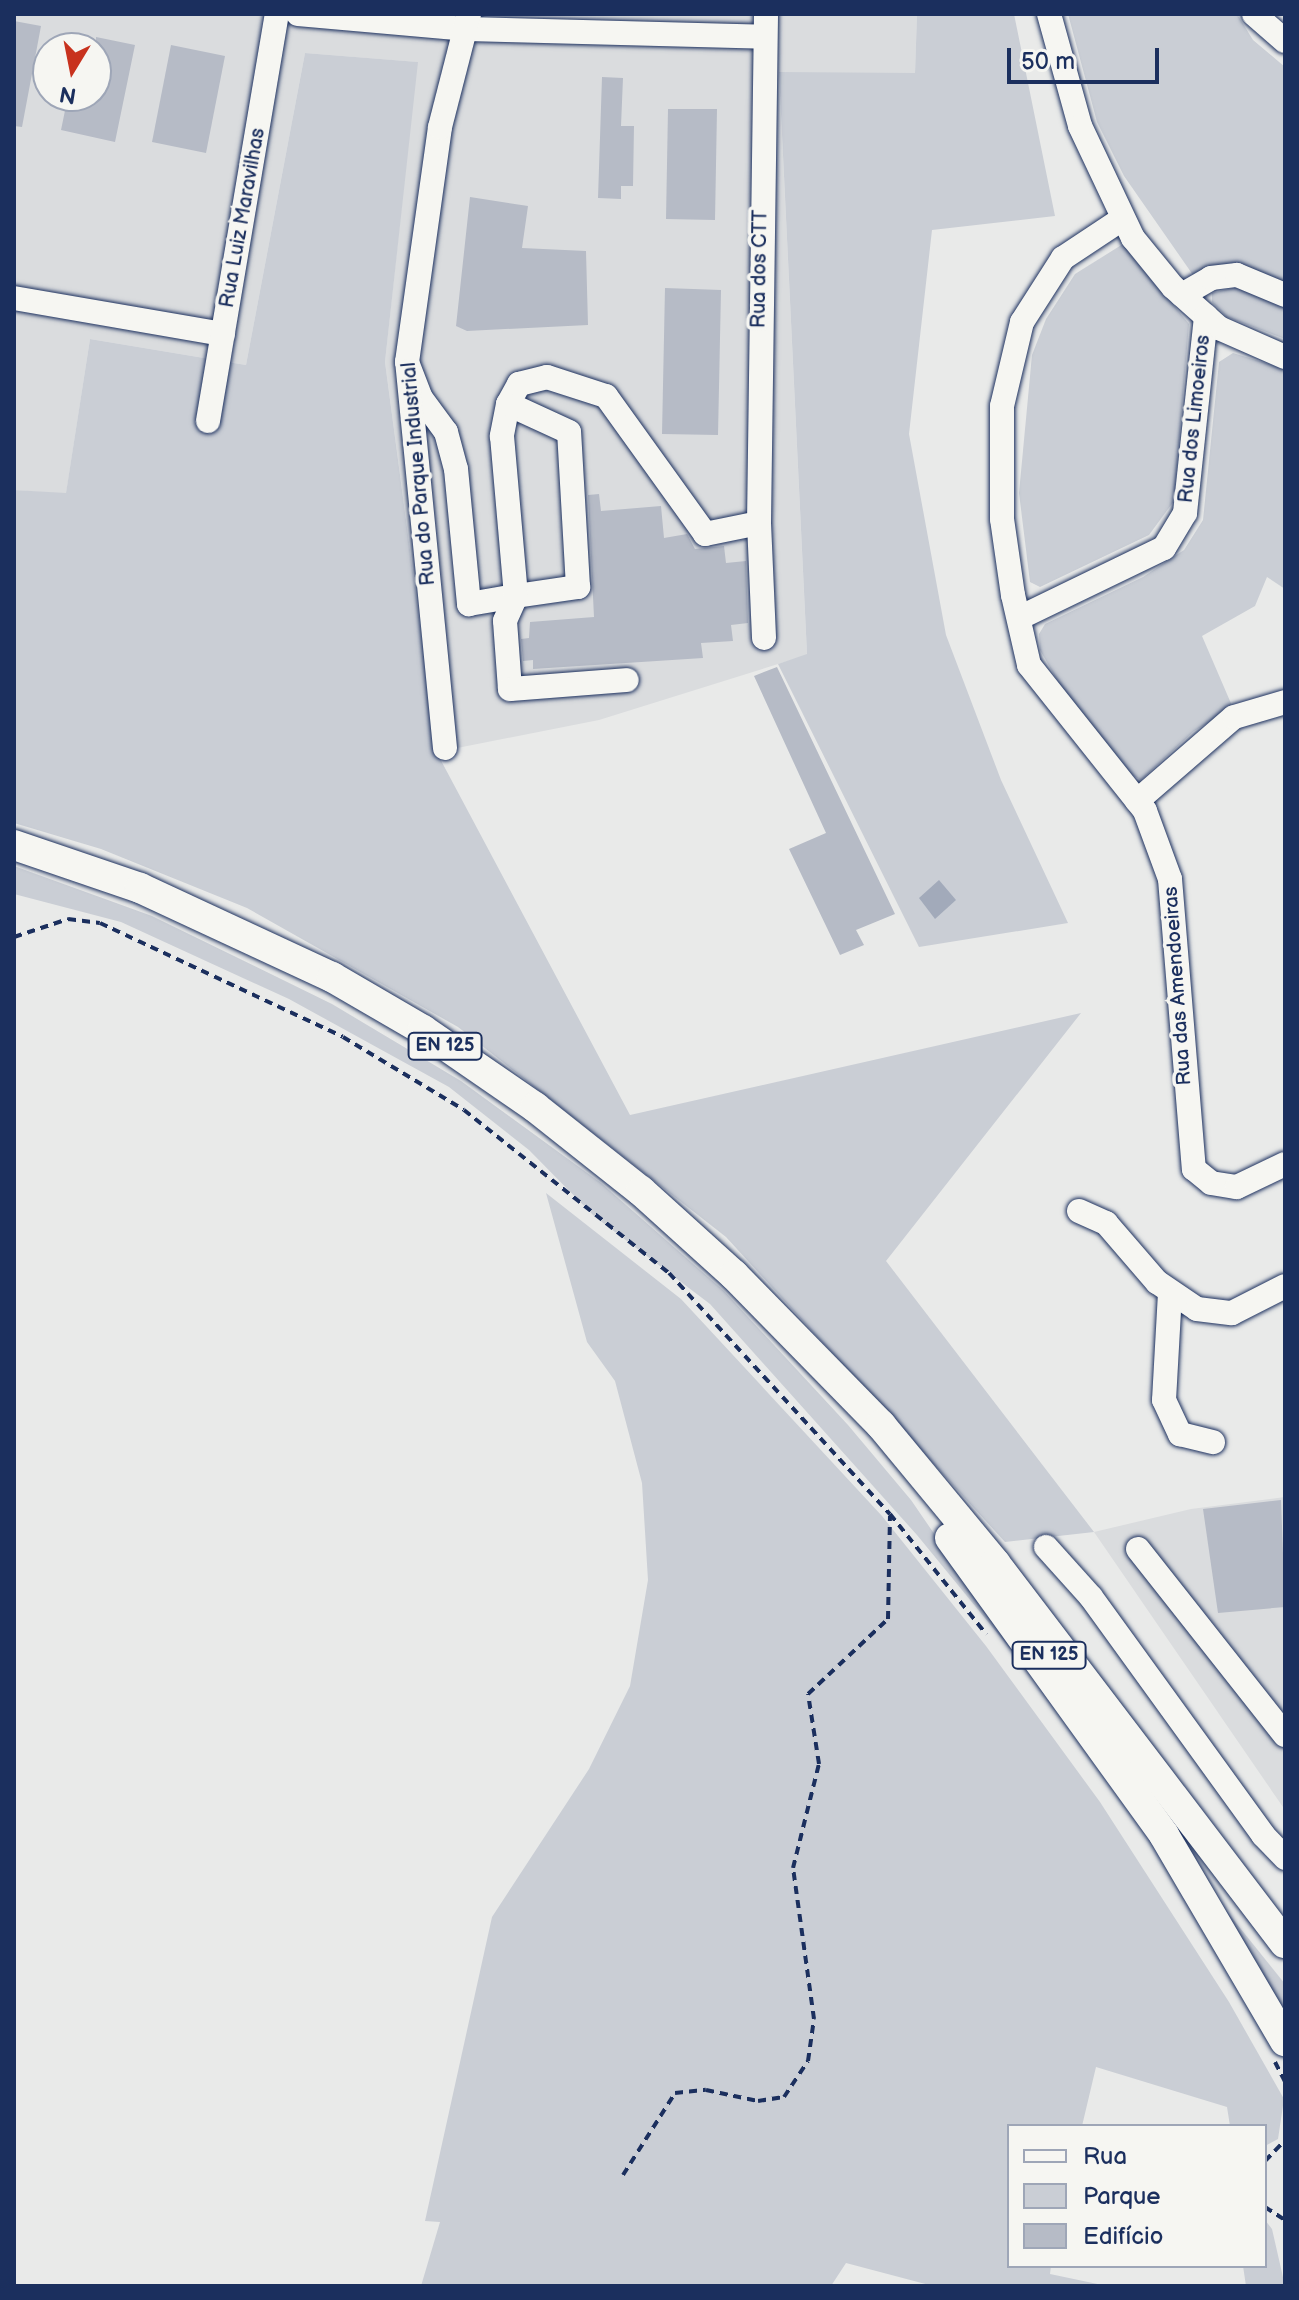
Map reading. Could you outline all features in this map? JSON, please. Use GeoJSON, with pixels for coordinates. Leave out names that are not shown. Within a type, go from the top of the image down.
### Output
{"type":"FeatureCollection","features":[{"type":"Feature","properties":{"kind":"main road","name":"EN 125"},"geometry":{"type":"LineString","coordinates":[[14,845],[230,927],[423,1030],[535,1107],[641,1191],[810,1352],[995,1563],[1285,1943]]}},
{"type":"Feature","properties":{"kind":"main road","name":"EN 125"},"geometry":{"type":"LineString","coordinates":[[877,1427],[1285,1961]]}},
{"type":"Feature","properties":{"kind":"main road"},"geometry":{"type":"LineString","coordinates":[[877,1427],[1060,1628],[1198,1811],[1285,1909]]}},
{"type":"Feature","properties":{"kind":"main road"},"geometry":{"type":"LineString","coordinates":[[877,1427],[1164,1835],[1279,2050]]}},
{"type":"Feature","properties":{"kind":"street","name":"Rua Luiz Maravilhas"},"geometry":{"type":"LineString","coordinates":[[208,421],[277,14]]}},
{"type":"Feature","properties":{"kind":"street"},"geometry":{"type":"LineString","coordinates":[[298,14],[468,21],[765,26]]}},
{"type":"Feature","properties":{"kind":"street"},"geometry":{"type":"LineString","coordinates":[[1049,14],[1080,126],[1122,219],[1182,295],[1219,328],[1285,357]]}},
{"type":"Feature","properties":{"kind":"street"},"geometry":{"type":"LineString","coordinates":[[1254,14],[1285,41]]}},
{"type":"Feature","properties":{"kind":"street","name":"Rua do Parque Industrial"},"geometry":{"type":"LineString","coordinates":[[445,748],[407,362],[440,127],[468,21]]}},
{"type":"Feature","properties":{"kind":"street","name":"Rua dos CTT"},"geometry":{"type":"LineString","coordinates":[[764,638],[759,523],[765,26]]}},
{"type":"Feature","properties":{"kind":"street","name":"Rua das Amendoeiras"},"geometry":{"type":"LineString","coordinates":[[1122,219],[1063,258],[1022,322],[1002,406],[1002,519],[1019,618],[1029,665],[1137,801],[1170,879],[1194,1169],[1211,1183],[1237,1187],[1285,1164]]}},
{"type":"Feature","properties":{"kind":"street"},"geometry":{"type":"LineString","coordinates":[[1182,295],[1211,278],[1237,275],[1285,295]]}},
{"type":"Feature","properties":{"kind":"street"},"geometry":{"type":"LineString","coordinates":[[14,298],[223,334]]}},
{"type":"Feature","properties":{"kind":"street","name":"Rua dos Limoeiros"},"geometry":{"type":"LineString","coordinates":[[1019,618],[1164,548],[1185,513],[1206,316]]}},
{"type":"Feature","properties":{"kind":"street"},"geometry":{"type":"LineString","coordinates":[[407,362],[421,398],[446,432],[456,469],[469,604],[578,587],[569,432],[508,404]]}},
{"type":"Feature","properties":{"kind":"street"},"geometry":{"type":"LineString","coordinates":[[627,680],[510,689],[505,621],[516,596],[502,436],[508,404],[519,384],[547,377],[606,396],[705,534],[759,523]]}},
{"type":"Feature","properties":{"kind":"street"},"geometry":{"type":"LineString","coordinates":[[1137,801],[1234,717],[1285,702]]}},
{"type":"Feature","properties":{"kind":"street"},"geometry":{"type":"LineString","coordinates":[[1079,1211],[1106,1223],[1170,1293],[1197,1309],[1232,1313],[1285,1286]]}},
{"type":"Feature","properties":{"kind":"street"},"geometry":{"type":"LineString","coordinates":[[1170,1293],[1164,1400],[1180,1434],[1213,1442]]}},
{"type":"Feature","properties":{"kind":"street"},"geometry":{"type":"LineString","coordinates":[[1046,1547],[1091,1597],[1263,1835],[1285,1858]]}},
{"type":"Feature","properties":{"kind":"street"},"geometry":{"type":"LineString","coordinates":[[1138,1549],[1285,1735]]}},
{"type":"Feature","properties":{"kind":"path"},"geometry":{"type":"LineString","coordinates":[[14,937],[68,919],[100,923],[343,1037],[464,1110],[669,1273],[890,1514],[994,1644]]}},
{"type":"Feature","properties":{"kind":"path"},"geometry":{"type":"LineString","coordinates":[[623,2175],[675,2093],[706,2090],[758,2101],[784,2097],[808,2061],[814,2019],[793,1868],[819,1764],[808,1694],[888,1619],[890,1514]]}},
{"type":"Feature","properties":{"kind":"path"},"geometry":{"type":"LineString","coordinates":[[1279,2050],[1285,2082]]}},
{"type":"Feature","properties":{"kind":"path"},"geometry":{"type":"LineString","coordinates":[[1267,2159],[1285,2140]]}},
{"type":"Feature","properties":{"kind":"path"},"geometry":{"type":"LineString","coordinates":[[1267,2208],[1285,2220]]}},
{"type":"Feature","properties":{"kind":"shaded area"},"geometry":{"type":"Polygon","coordinates":[[[14,14],[917,14],[915,73],[779,73],[807,655],[599,720],[437,752],[385,362],[417,62],[305,53],[246,365],[90,339],[66,494],[14,490],[14,14]]]}},
{"type":"Feature","properties":{"kind":"shaded area"},"geometry":{"type":"Polygon","coordinates":[[[1285,1497],[1285,1810],[1094,1532],[1191,1509],[1285,1497]]]}},
{"type":"Feature","properties":{"kind":"green space"},"geometry":{"type":"Polygon","coordinates":[[[917,14],[1014,14],[1055,216],[932,230],[909,434],[946,635],[1001,780],[1068,923],[919,947],[778,664],[807,654],[779,72],[915,73],[917,14]]]}},
{"type":"Feature","properties":{"kind":"green space"},"geometry":{"type":"Polygon","coordinates":[[[1068,14],[1237,14],[1253,40],[1285,67],[1285,287],[1193,275],[1124,176],[1097,122],[1068,14]]]}},
{"type":"Feature","properties":{"kind":"green space"},"geometry":{"type":"Polygon","coordinates":[[[305,53],[418,62],[385,362],[437,753],[630,1115],[1081,1013],[886,1261],[1094,1532],[1005,1542],[726,1237],[458,1027],[247,908],[101,849],[14,823],[14,490],[66,493],[90,339],[246,365],[305,53]]]}},
{"type":"Feature","properties":{"kind":"green space"},"geometry":{"type":"Polygon","coordinates":[[[1123,244],[1189,324],[1174,501],[1149,535],[1040,587],[1030,582],[1019,493],[1032,355],[1046,319],[1075,274],[1123,244]]]}},
{"type":"Feature","properties":{"kind":"green space"},"geometry":{"type":"Polygon","coordinates":[[[1241,286],[1285,306],[1285,339],[1227,317],[1212,302],[1212,293],[1241,286]]]}},
{"type":"Feature","properties":{"kind":"green space"},"geometry":{"type":"Polygon","coordinates":[[[1233,353],[1285,369],[1285,589],[1267,577],[1255,606],[1202,636],[1233,708],[1194,731],[1141,780],[1130,774],[1060,685],[1040,650],[1039,634],[1045,624],[1143,577],[1184,550],[1203,520],[1219,362],[1233,353]]]}},
{"type":"Feature","properties":{"kind":"green space"},"geometry":{"type":"Polygon","coordinates":[[[14,866],[152,916],[332,1004],[461,1081],[601,1183],[724,1291],[848,1425],[911,1500],[1029,1672],[917,1535],[710,1304],[594,1216],[529,1150],[449,1087],[289,999],[121,922],[14,894],[14,866]]]}},
{"type":"Feature","properties":{"kind":"green space"},"geometry":{"type":"Polygon","coordinates":[[[546,1193],[681,1299],[882,1516],[986,1646],[1100,1802],[1229,2002],[1284,2099],[1278,2139],[1267,2145],[1267,2124],[1230,2124],[1227,2107],[1096,2067],[1082,2124],[1007,2124],[1007,2268],[1051,2268],[1050,2274],[1107,2286],[933,2286],[846,2263],[831,2286],[421,2286],[440,2222],[425,2221],[492,1917],[589,1769],[630,1686],[648,1580],[642,1483],[615,1381],[587,1342],[546,1193]]]}},
{"type":"Feature","properties":{"kind":"green space"},"geometry":{"type":"Polygon","coordinates":[[[1208,1888],[1285,1984],[1285,2018],[1208,1888]]]}},
{"type":"Feature","properties":{"kind":"green space"},"geometry":{"type":"Polygon","coordinates":[[[1267,2223],[1272,2229],[1285,2286],[1246,2286],[1243,2268],[1267,2268],[1267,2223]]]}},
{"type":"Feature","properties":{"kind":"water"},"geometry":{"type":"Polygon","coordinates":[[[939,880],[956,900],[935,919],[919,898],[939,880]]]}},
{"type":"Feature","properties":{"kind":"building"},"geometry":{"type":"Polygon","coordinates":[[[14,21],[41,26],[40,32],[32,32],[32,74],[22,127],[14,126],[14,21]]]}},
{"type":"Feature","properties":{"kind":"building"},"geometry":{"type":"Polygon","coordinates":[[[112,40],[135,45],[115,142],[61,130],[65,112],[112,112],[112,40]]]}},
{"type":"Feature","properties":{"kind":"building"},"geometry":{"type":"Polygon","coordinates":[[[171,45],[225,56],[206,153],[152,142],[171,45]]]}},
{"type":"Feature","properties":{"kind":"building"},"geometry":{"type":"Polygon","coordinates":[[[602,77],[623,78],[621,126],[634,126],[633,186],[621,186],[621,199],[598,198],[602,77]]]}},
{"type":"Feature","properties":{"kind":"building"},"geometry":{"type":"Polygon","coordinates":[[[668,109],[717,109],[715,220],[666,219],[668,109]]]}},
{"type":"Feature","properties":{"kind":"building"},"geometry":{"type":"Polygon","coordinates":[[[470,197],[528,206],[522,248],[586,251],[588,325],[467,331],[456,326],[470,197]]]}},
{"type":"Feature","properties":{"kind":"building"},"geometry":{"type":"Polygon","coordinates":[[[665,288],[721,290],[718,435],[662,434],[665,288]]]}},
{"type":"Feature","properties":{"kind":"building"},"geometry":{"type":"Polygon","coordinates":[[[599,494],[601,511],[661,506],[664,538],[687,534],[695,549],[724,546],[726,563],[746,561],[748,623],[731,625],[733,641],[701,643],[703,658],[533,669],[533,660],[523,661],[521,639],[529,638],[530,622],[594,617],[588,495],[599,494]]]}},
{"type":"Feature","properties":{"kind":"building"},"geometry":{"type":"Polygon","coordinates":[[[777,667],[895,914],[856,930],[864,945],[840,955],[789,849],[826,833],[754,676],[777,667]]]}},
{"type":"Feature","properties":{"kind":"building"},"geometry":{"type":"Polygon","coordinates":[[[1281,1500],[1285,1607],[1218,1613],[1203,1509],[1281,1500]]]}}]}
